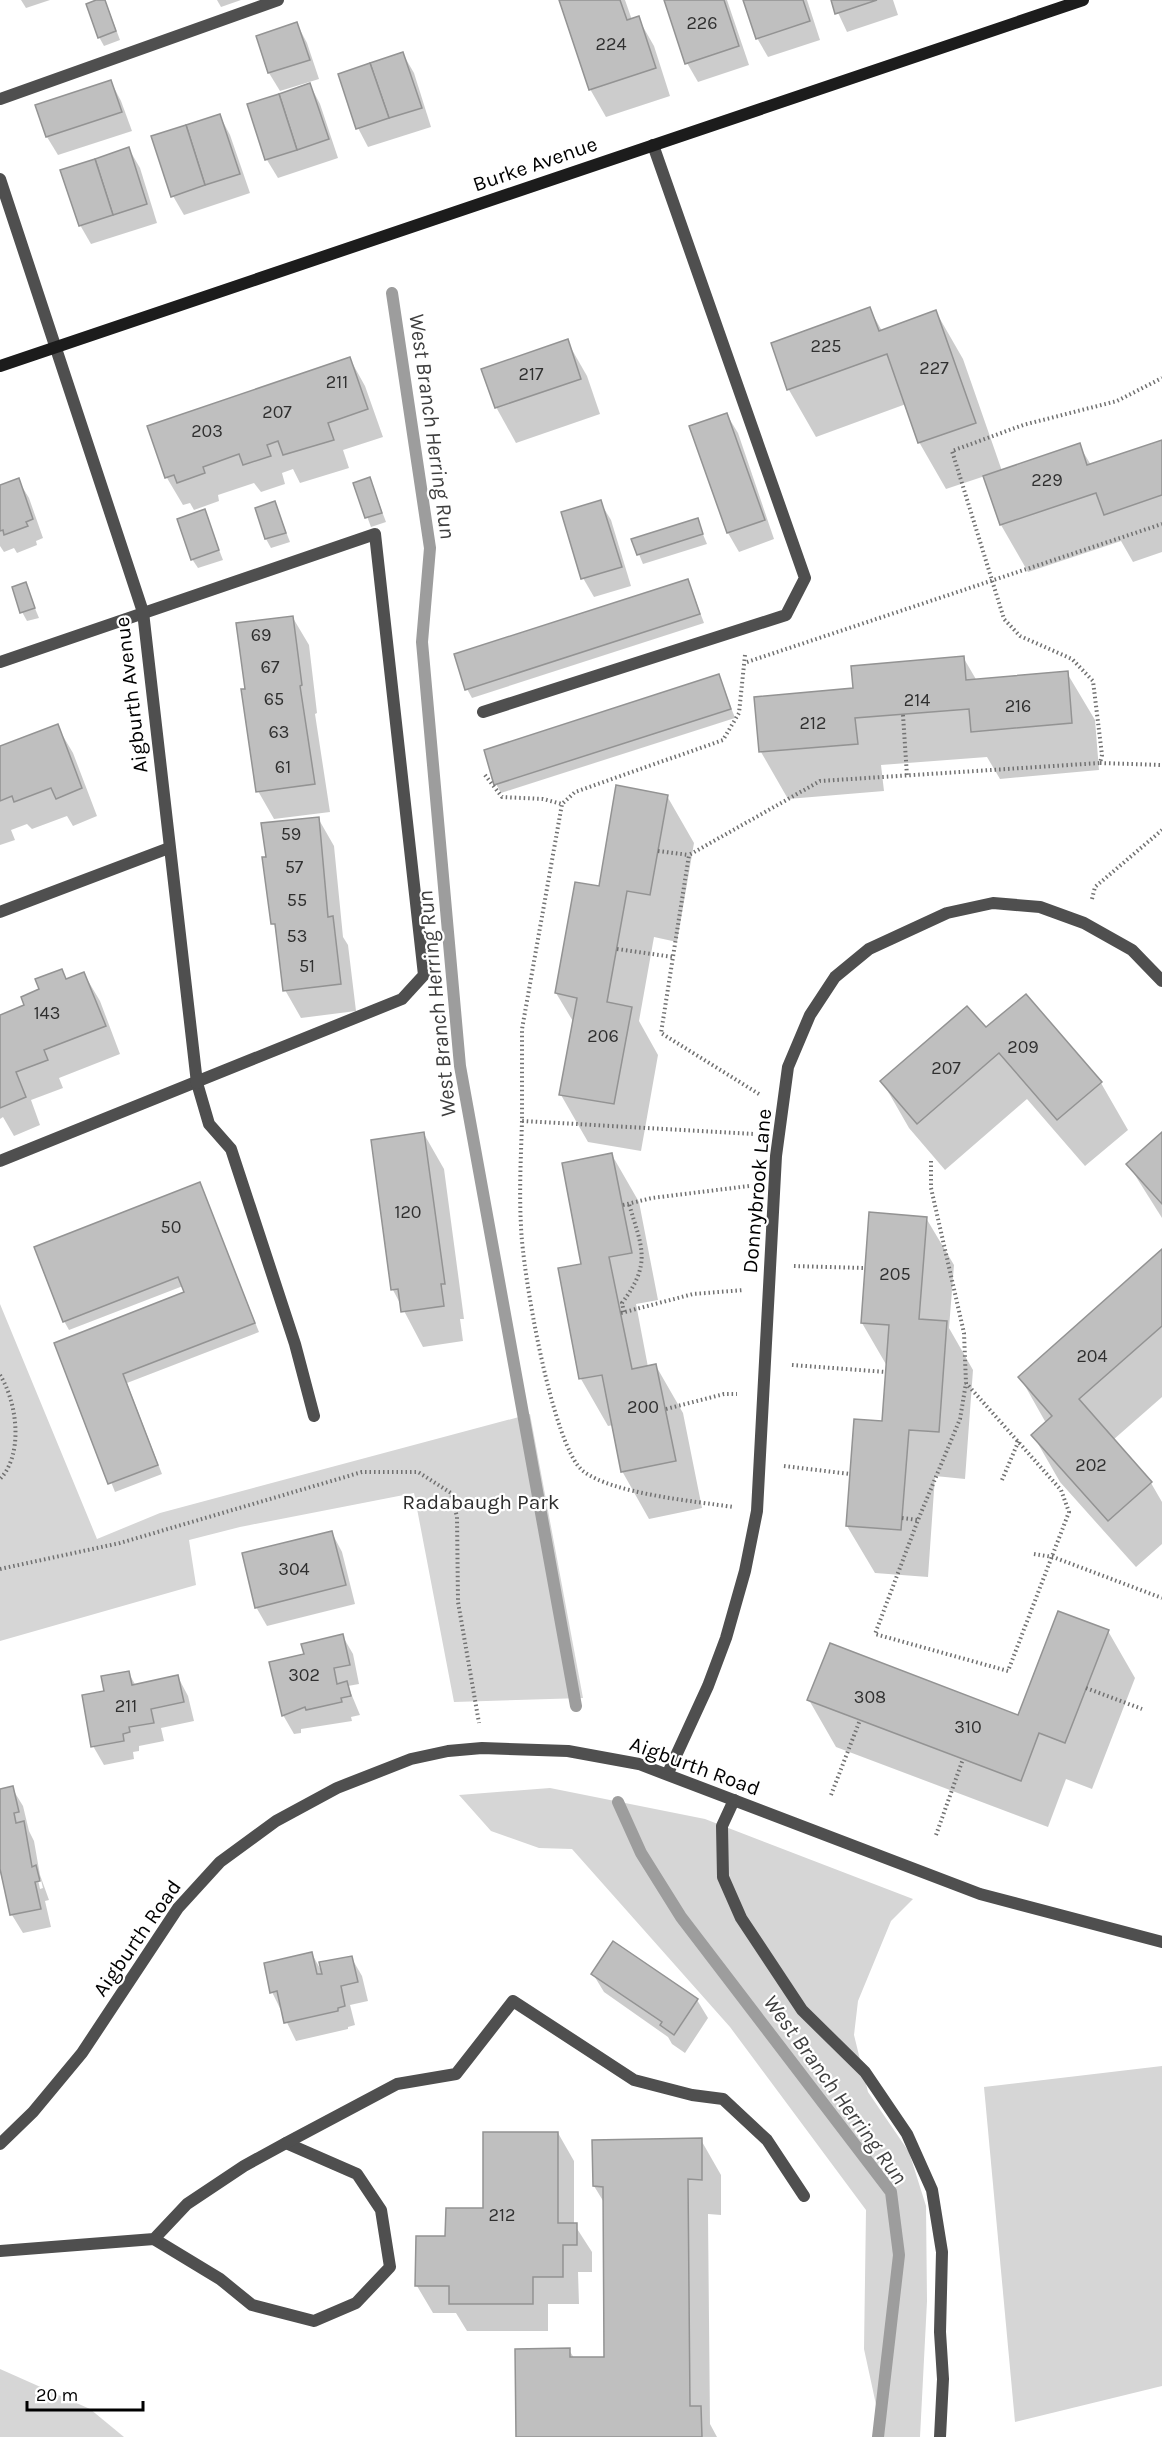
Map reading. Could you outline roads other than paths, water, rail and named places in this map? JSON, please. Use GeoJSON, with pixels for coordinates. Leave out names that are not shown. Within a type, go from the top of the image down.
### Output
{"type":"FeatureCollection","features":[{"type":"Feature","properties":{"kind":"street"},"geometry":{"type":"LineString","coordinates":[[0,99],[278,0]]}},
{"type":"Feature","properties":{"kind":"street","name":"Burke Avenue"},"geometry":{"type":"LineString","coordinates":[[0,366],[1083,0]]}},
{"type":"Feature","properties":{"kind":"street"},"geometry":{"type":"LineString","coordinates":[[483,712],[786,615],[805,578],[653,145]]}},
{"type":"Feature","properties":{"kind":"street","name":"Aigburth Avenue"},"geometry":{"type":"LineString","coordinates":[[0,179],[142,612],[197,1083],[209,1124],[231,1149],[295,1344],[314,1416]]}},
{"type":"Feature","properties":{"kind":"street"},"geometry":{"type":"LineString","coordinates":[[0,662],[375,534],[424,975],[402,999],[0,1161]]}},
{"type":"Feature","properties":{"kind":"street"},"geometry":{"type":"LineString","coordinates":[[0,912],[169,848]]}},
{"type":"Feature","properties":{"kind":"street","name":"Donnybrook Lane"},"geometry":{"type":"LineString","coordinates":[[668,1773],[708,1686],[726,1638],[745,1571],[757,1510],[778,1136],[788,1066],[810,1015],[835,977],[869,949],[947,913],[993,903],[1040,907],[1084,923],[1132,950],[1162,981]]}},
{"type":"Feature","properties":{"kind":"street","name":"Aigburth Road"},"geometry":{"type":"LineString","coordinates":[[0,2144],[33,2112],[82,2053],[178,1908],[220,1862],[276,1821],[338,1788],[411,1759],[482,1748],[568,1751],[609,1757],[668,1773],[980,1894],[1162,1942]]}},
{"type":"Feature","properties":{"kind":"street"},"geometry":{"type":"LineString","coordinates":[[734,1800],[722,1826],[723,1877],[741,1918],[802,2010],[865,2072],[907,2134],[932,2190],[942,2252],[940,2332],[943,2379],[940,2437]]}},
{"type":"Feature","properties":{"kind":"street"},"geometry":{"type":"LineString","coordinates":[[153,2239],[188,2204],[244,2166],[286,2143],[397,2084],[456,2074],[513,2001],[634,2080],[692,2095],[723,2099],[767,2140],[804,2196]]}},
{"type":"Feature","properties":{"kind":"street"},"geometry":{"type":"LineString","coordinates":[[0,2251],[153,2239],[220,2279],[252,2305],[314,2321],[356,2303],[390,2267],[381,2210],[357,2174],[286,2143]]}},
{"type":"Feature","properties":{"kind":"waterway","name":"West Branch Herring Run"},"geometry":{"type":"LineString","coordinates":[[392,293],[430,548],[422,642],[460,1066],[576,1706]]}},
{"type":"Feature","properties":{"kind":"waterway","name":"West Branch Herring Run"},"geometry":{"type":"LineString","coordinates":[[618,1802],[641,1853],[681,1917],[891,2192],[899,2255],[878,2437]]}},
{"type":"Feature","properties":{"kind":"park label","name":"Radabaugh Park"},"geometry":{"type":"Point","coordinates":[481,1502]}}]}
